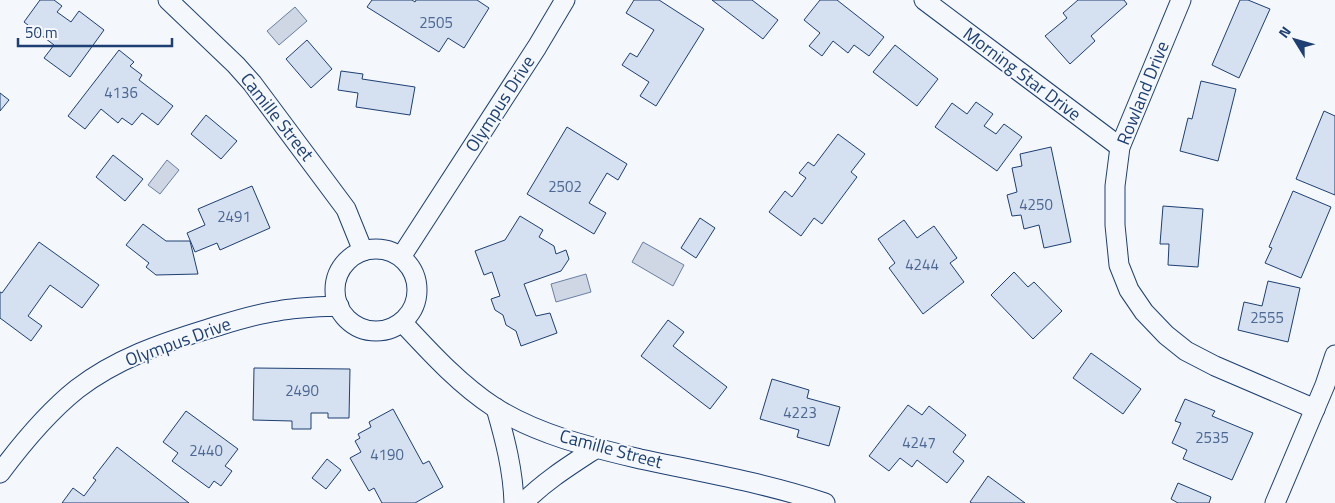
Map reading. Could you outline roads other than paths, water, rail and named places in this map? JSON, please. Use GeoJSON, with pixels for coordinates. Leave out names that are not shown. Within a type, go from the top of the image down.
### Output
{"type":"FeatureCollection","features":[{"type":"Feature","properties":{"kind":"street","name":"Camille Street"},"geometry":{"type":"LineString","coordinates":[[168,0],[236,65],[252,83],[346,209],[363,251]]}},
{"type":"Feature","properties":{"kind":"street","name":"Olympus Drive"},"geometry":{"type":"LineString","coordinates":[[401,257],[537,47],[565,0]]}},
{"type":"Feature","properties":{"kind":"street","name":"Morning Star Drive"},"geometry":{"type":"LineString","coordinates":[[924,0],[1120,147]]}},
{"type":"Feature","properties":{"kind":"street","name":"Rowland Drive"},"geometry":{"type":"LineString","coordinates":[[1181,0],[1120,147],[1115,186],[1114,225],[1119,265],[1129,290],[1144,312],[1166,335],[1186,351],[1215,366],[1315,409]]}},
{"type":"Feature","properties":{"kind":"street"},"geometry":{"type":"LineString","coordinates":[[376,248],[389,251],[401,257],[410,266],[416,277],[417,289],[416,302],[402,322],[385,330],[366,330],[345,316],[339,306],[336,293],[337,279],[342,267],[351,257],[363,251],[376,248]]}},
{"type":"Feature","properties":{"kind":"street","name":"Olympus Drive"},"geometry":{"type":"LineString","coordinates":[[0,473],[57,406],[94,378],[128,358],[168,342],[254,316],[280,310],[339,306]]}},
{"type":"Feature","properties":{"kind":"street","name":"Camille Street"},"geometry":{"type":"LineString","coordinates":[[402,322],[437,359],[467,386],[496,408],[546,432],[595,449],[776,489],[825,503]]}},
{"type":"Feature","properties":{"kind":"street"},"geometry":{"type":"LineString","coordinates":[[1276,503],[1335,356]]}},
{"type":"Feature","properties":{"kind":"street"},"geometry":{"type":"LineString","coordinates":[[496,408],[507,450],[514,503]]}},
{"type":"Feature","properties":{"kind":"street"},"geometry":{"type":"LineString","coordinates":[[523,503],[538,488],[595,449]]}}]}
